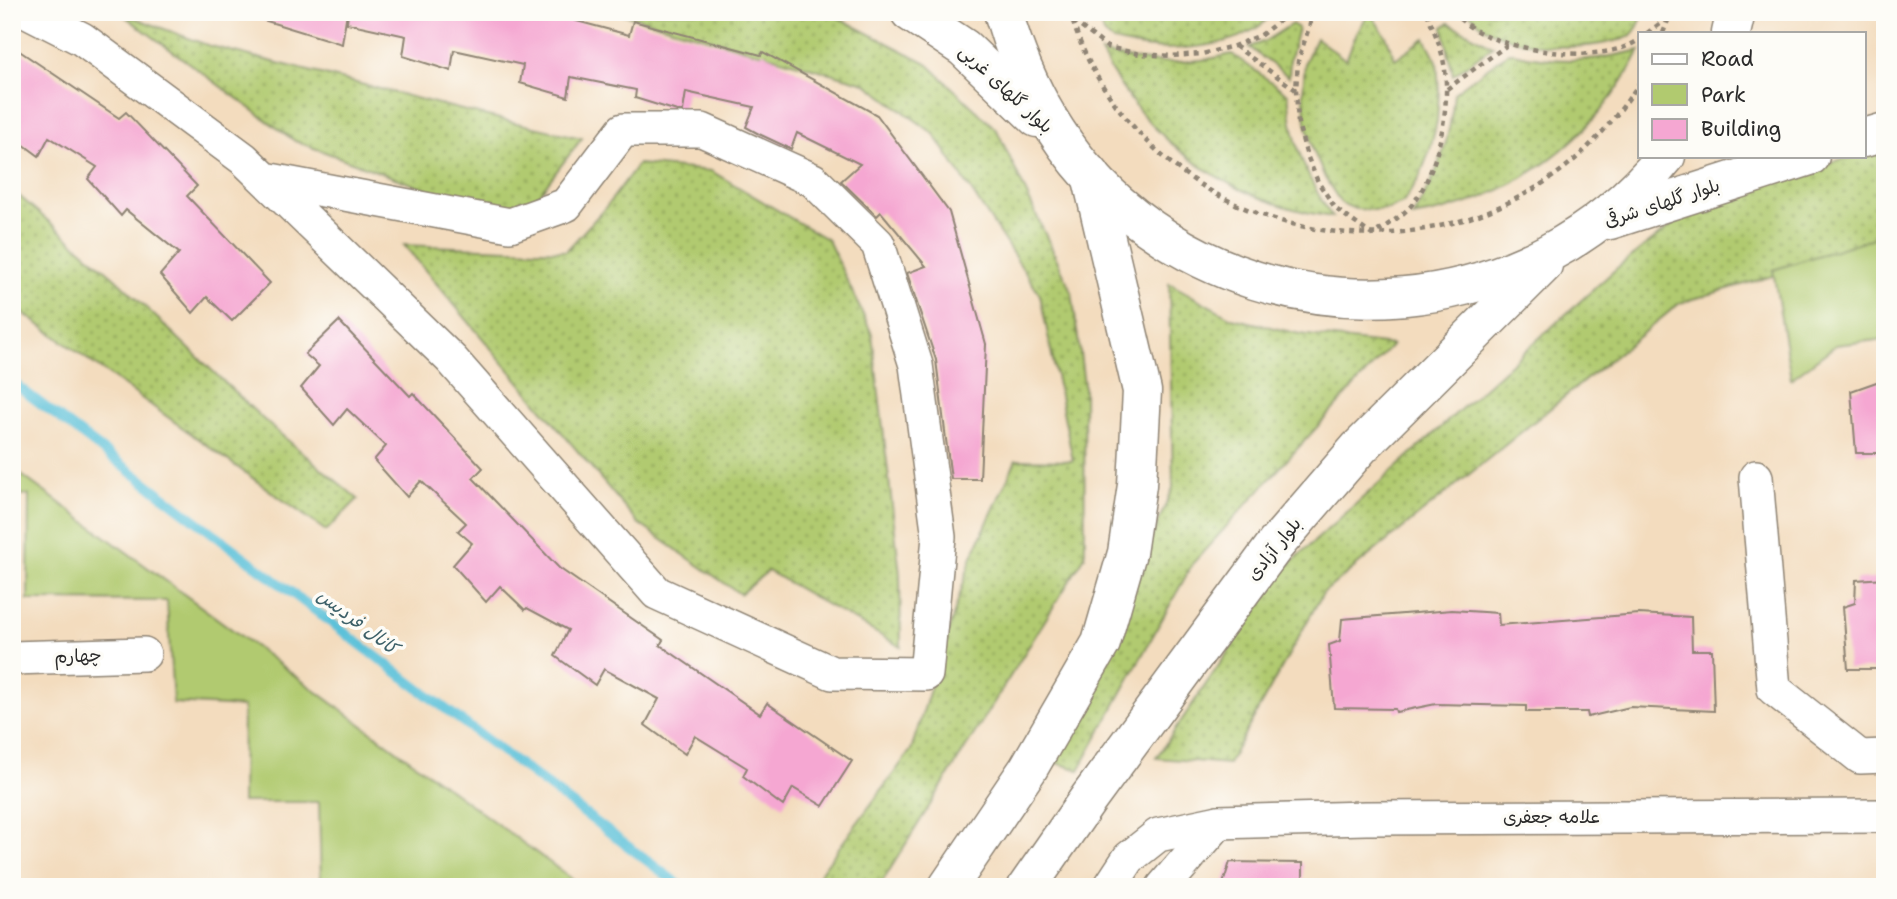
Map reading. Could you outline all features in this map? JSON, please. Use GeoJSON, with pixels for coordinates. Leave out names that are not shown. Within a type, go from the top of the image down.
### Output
{"type":"FeatureCollection","features":[{"type":"Feature","properties":{"kind":"main road","name":"بلوار گلهای غربی"},"geometry":{"type":"LineString","coordinates":[[910,12],[964,48],[1066,145]]}},
{"type":"Feature","properties":{"kind":"main road"},"geometry":{"type":"LineString","coordinates":[[1003,12],[1026,77],[1044,112],[1066,145],[1119,203],[1183,249],[1219,267],[1294,290],[1333,297],[1399,297],[1451,289],[1501,275],[1561,247],[1594,225],[1625,200],[1664,158]]}},
{"type":"Feature","properties":{"kind":"main road"},"geometry":{"type":"LineString","coordinates":[[1731,32],[1736,12]]}},
{"type":"Feature","properties":{"kind":"main road"},"geometry":{"type":"LineString","coordinates":[[1866,137],[1885,132]]}},
{"type":"Feature","properties":{"kind":"main road","name":"بلوار گلهای شرقی"},"geometry":{"type":"LineString","coordinates":[[1594,225],[1804,158]]}},
{"type":"Feature","properties":{"kind":"main road"},"geometry":{"type":"LineString","coordinates":[[948,887],[1028,769],[1101,643],[1127,553],[1137,485],[1142,391],[1091,175]]}},
{"type":"Feature","properties":{"kind":"main road","name":"بلوار آزادی"},"geometry":{"type":"LineString","coordinates":[[1027,887],[1089,798],[1276,544],[1359,448],[1561,247]]}},
{"type":"Feature","properties":{"kind":"street"},"geometry":{"type":"LineString","coordinates":[[29,12],[82,39],[244,159],[451,359],[657,593],[832,673],[926,674],[939,537],[916,365],[878,244],[813,180],[702,131],[649,130],[623,130],[566,205],[510,225],[265,179]]}},
{"type":"Feature","properties":{"kind":"street"},"geometry":{"type":"LineString","coordinates":[[1756,477],[1774,689],[1860,757],[1885,756]]}},
{"type":"Feature","properties":{"kind":"street","name":"چهارم"},"geometry":{"type":"LineString","coordinates":[[12,658],[144,654]]}},
{"type":"Feature","properties":{"kind":"street","name":"علامه جعفری"},"geometry":{"type":"LineString","coordinates":[[1110,887],[1129,858],[1158,835],[1219,822],[1380,818],[1885,816]]}},
{"type":"Feature","properties":{"kind":"street"},"geometry":{"type":"LineString","coordinates":[[1163,887],[1219,822]]}},
{"type":"Feature","properties":{"kind":"path"},"geometry":{"type":"LineString","coordinates":[[1072,12],[1072,20],[1098,80],[1138,132],[1187,176],[1244,209],[1317,230],[1372,235],[1437,228],[1500,207],[1529,192],[1581,153],[1625,104],[1638,85]]}},
{"type":"Feature","properties":{"kind":"path"},"geometry":{"type":"LineString","coordinates":[[1072,20],[1107,47],[1140,54],[1171,56],[1202,54],[1234,46],[1261,34],[1290,12]]}},
{"type":"Feature","properties":{"kind":"path"},"geometry":{"type":"LineString","coordinates":[[1314,12],[1298,61],[1298,123],[1318,182],[1336,209],[1372,235]]}},
{"type":"Feature","properties":{"kind":"path"},"geometry":{"type":"LineString","coordinates":[[1372,235],[1409,209],[1425,181],[1442,132],[1446,89],[1443,60],[1427,12]]}},
{"type":"Feature","properties":{"kind":"path"},"geometry":{"type":"LineString","coordinates":[[1452,12],[1480,33],[1507,44],[1539,52],[1601,52],[1638,40]]}},
{"type":"Feature","properties":{"kind":"path"},"geometry":{"type":"LineString","coordinates":[[1648,32],[1669,14]]}},
{"type":"Feature","properties":{"kind":"path"},"geometry":{"type":"LineString","coordinates":[[1663,32],[1669,14]]}},
{"type":"Feature","properties":{"kind":"path"},"geometry":{"type":"LineString","coordinates":[[1446,89],[1507,44]]}},
{"type":"Feature","properties":{"kind":"path"},"geometry":{"type":"LineString","coordinates":[[1234,46],[1296,90]]}},
{"type":"Feature","properties":{"kind":"green space"},"geometry":{"type":"Polygon","coordinates":[[[119,12],[207,45],[582,138],[517,223],[295,141],[119,12]]]}},
{"type":"Feature","properties":{"kind":"green space"},"geometry":{"type":"Polygon","coordinates":[[[616,12],[822,12],[833,15],[925,62],[997,130],[1072,292],[1084,384],[1085,556],[879,887],[810,887],[911,750],[972,556],[1016,460],[1073,461],[1040,295],[934,134],[865,83],[616,12]]]}},
{"type":"Feature","properties":{"kind":"green space"},"geometry":{"type":"Polygon","coordinates":[[[1095,12],[1274,12],[1258,27],[1230,40],[1197,47],[1163,49],[1111,40],[1103,31],[1095,12]]]}},
{"type":"Feature","properties":{"kind":"green space"},"geometry":{"type":"Polygon","coordinates":[[[1369,12],[1386,36],[1395,59],[1425,38],[1437,61],[1439,91],[1437,121],[1419,178],[1403,203],[1389,209],[1372,210],[1355,209],[1341,203],[1325,178],[1313,150],[1306,122],[1303,92],[1305,62],[1316,38],[1346,60],[1369,12]]]}},
{"type":"Feature","properties":{"kind":"green space"},"geometry":{"type":"Polygon","coordinates":[[[1468,12],[1644,12],[1637,27],[1627,38],[1596,45],[1563,47],[1529,43],[1498,34],[1482,25],[1468,12]]]}},
{"type":"Feature","properties":{"kind":"green space"},"geometry":{"type":"Polygon","coordinates":[[[1449,23],[1493,46],[1453,75],[1443,27],[1449,23]]]}},
{"type":"Feature","properties":{"kind":"green space"},"geometry":{"type":"Polygon","coordinates":[[[1292,24],[1298,28],[1290,59],[1289,77],[1249,47],[1265,41],[1292,24]]]}},
{"type":"Feature","properties":{"kind":"green space"},"geometry":{"type":"Polygon","coordinates":[[[1638,50],[1621,83],[1599,112],[1574,139],[1547,162],[1483,197],[1449,209],[1412,217],[1441,158],[1454,93],[1509,52],[1559,60],[1605,57],[1638,50]]]}},
{"type":"Feature","properties":{"kind":"green space"},"geometry":{"type":"Polygon","coordinates":[[[1101,53],[1167,62],[1232,54],[1288,94],[1301,158],[1332,217],[1260,198],[1196,163],[1168,140],[1143,114],[1120,85],[1101,53]]]}},
{"type":"Feature","properties":{"kind":"green space"},"geometry":{"type":"Polygon","coordinates":[[[1885,151],[1885,243],[1680,303],[1323,593],[1228,764],[1156,758],[1285,568],[1617,268],[1728,182],[1850,158],[1866,158],[1866,155],[1885,151]]]}},
{"type":"Feature","properties":{"kind":"green space"},"geometry":{"type":"Polygon","coordinates":[[[638,164],[711,171],[828,240],[872,334],[900,574],[901,647],[768,571],[740,594],[638,523],[404,245],[566,251],[606,207],[638,164]]]}},
{"type":"Feature","properties":{"kind":"green space"},"geometry":{"type":"Polygon","coordinates":[[[12,190],[114,277],[266,422],[358,499],[326,531],[12,305],[12,190]]]}},
{"type":"Feature","properties":{"kind":"green space"},"geometry":{"type":"Polygon","coordinates":[[[1885,234],[1885,339],[1836,345],[1791,379],[1773,270],[1885,234]]]}},
{"type":"Feature","properties":{"kind":"green space"},"geometry":{"type":"Polygon","coordinates":[[[1169,283],[1232,318],[1300,334],[1392,345],[1193,563],[1079,770],[1054,762],[1173,488],[1169,283]]]}},
{"type":"Feature","properties":{"kind":"green space"},"geometry":{"type":"Polygon","coordinates":[[[12,468],[583,887],[321,887],[319,802],[242,802],[243,707],[173,703],[167,601],[28,600],[29,495],[12,494],[12,468]]]}},
{"type":"Feature","properties":{"kind":"building"},"geometry":{"type":"Polygon","coordinates":[[[261,12],[347,12],[342,44],[260,19],[261,12]]]}},
{"type":"Feature","properties":{"kind":"building"},"geometry":{"type":"Polygon","coordinates":[[[348,12],[543,12],[629,35],[633,21],[761,55],[763,52],[877,115],[949,212],[986,344],[980,479],[951,479],[936,360],[907,273],[926,266],[881,212],[877,216],[841,181],[860,164],[797,133],[791,149],[759,134],[746,127],[754,107],[686,92],[683,111],[677,111],[635,98],[636,90],[571,77],[568,97],[520,83],[523,65],[454,50],[451,71],[403,56],[406,36],[347,23],[348,12]]]}},
{"type":"Feature","properties":{"kind":"building"},"geometry":{"type":"Polygon","coordinates":[[[12,46],[119,118],[126,112],[197,186],[187,196],[270,283],[232,321],[207,297],[193,313],[160,275],[179,253],[126,210],[121,216],[88,179],[97,167],[49,137],[39,156],[12,136],[12,46]]]}},
{"type":"Feature","properties":{"kind":"building"},"geometry":{"type":"Polygon","coordinates":[[[339,321],[410,396],[413,393],[483,468],[473,478],[559,568],[663,640],[660,645],[760,714],[767,703],[852,761],[823,806],[793,788],[783,806],[743,776],[747,768],[695,736],[685,754],[645,725],[659,699],[604,669],[595,685],[555,656],[568,630],[527,608],[525,610],[500,586],[486,602],[453,565],[472,543],[458,531],[466,523],[421,481],[407,497],[374,460],[386,446],[347,409],[334,425],[301,388],[319,366],[305,354],[339,321]]]}},
{"type":"Feature","properties":{"kind":"building"},"geometry":{"type":"Polygon","coordinates":[[[1885,379],[1885,453],[1856,453],[1851,391],[1885,379]]]}},
{"type":"Feature","properties":{"kind":"building"},"geometry":{"type":"Polygon","coordinates":[[[1885,578],[1885,669],[1848,669],[1843,607],[1855,603],[1856,580],[1885,578]]]}},
{"type":"Feature","properties":{"kind":"building"},"geometry":{"type":"Polygon","coordinates":[[[1452,610],[1498,613],[1499,625],[1639,614],[1691,617],[1692,650],[1712,650],[1714,711],[1630,707],[1588,717],[1587,712],[1526,712],[1526,706],[1436,704],[1396,712],[1395,709],[1334,708],[1329,645],[1340,641],[1342,619],[1452,610]]]}},
{"type":"Feature","properties":{"kind":"building"},"geometry":{"type":"Polygon","coordinates":[[[1230,862],[1303,863],[1303,887],[1222,887],[1230,862]]]}},
{"type":"Feature","properties":{"kind":"waterway","name":"کانال فردیس"},"geometry":{"type":"LineString","coordinates":[[12,382],[682,887]]}}]}
